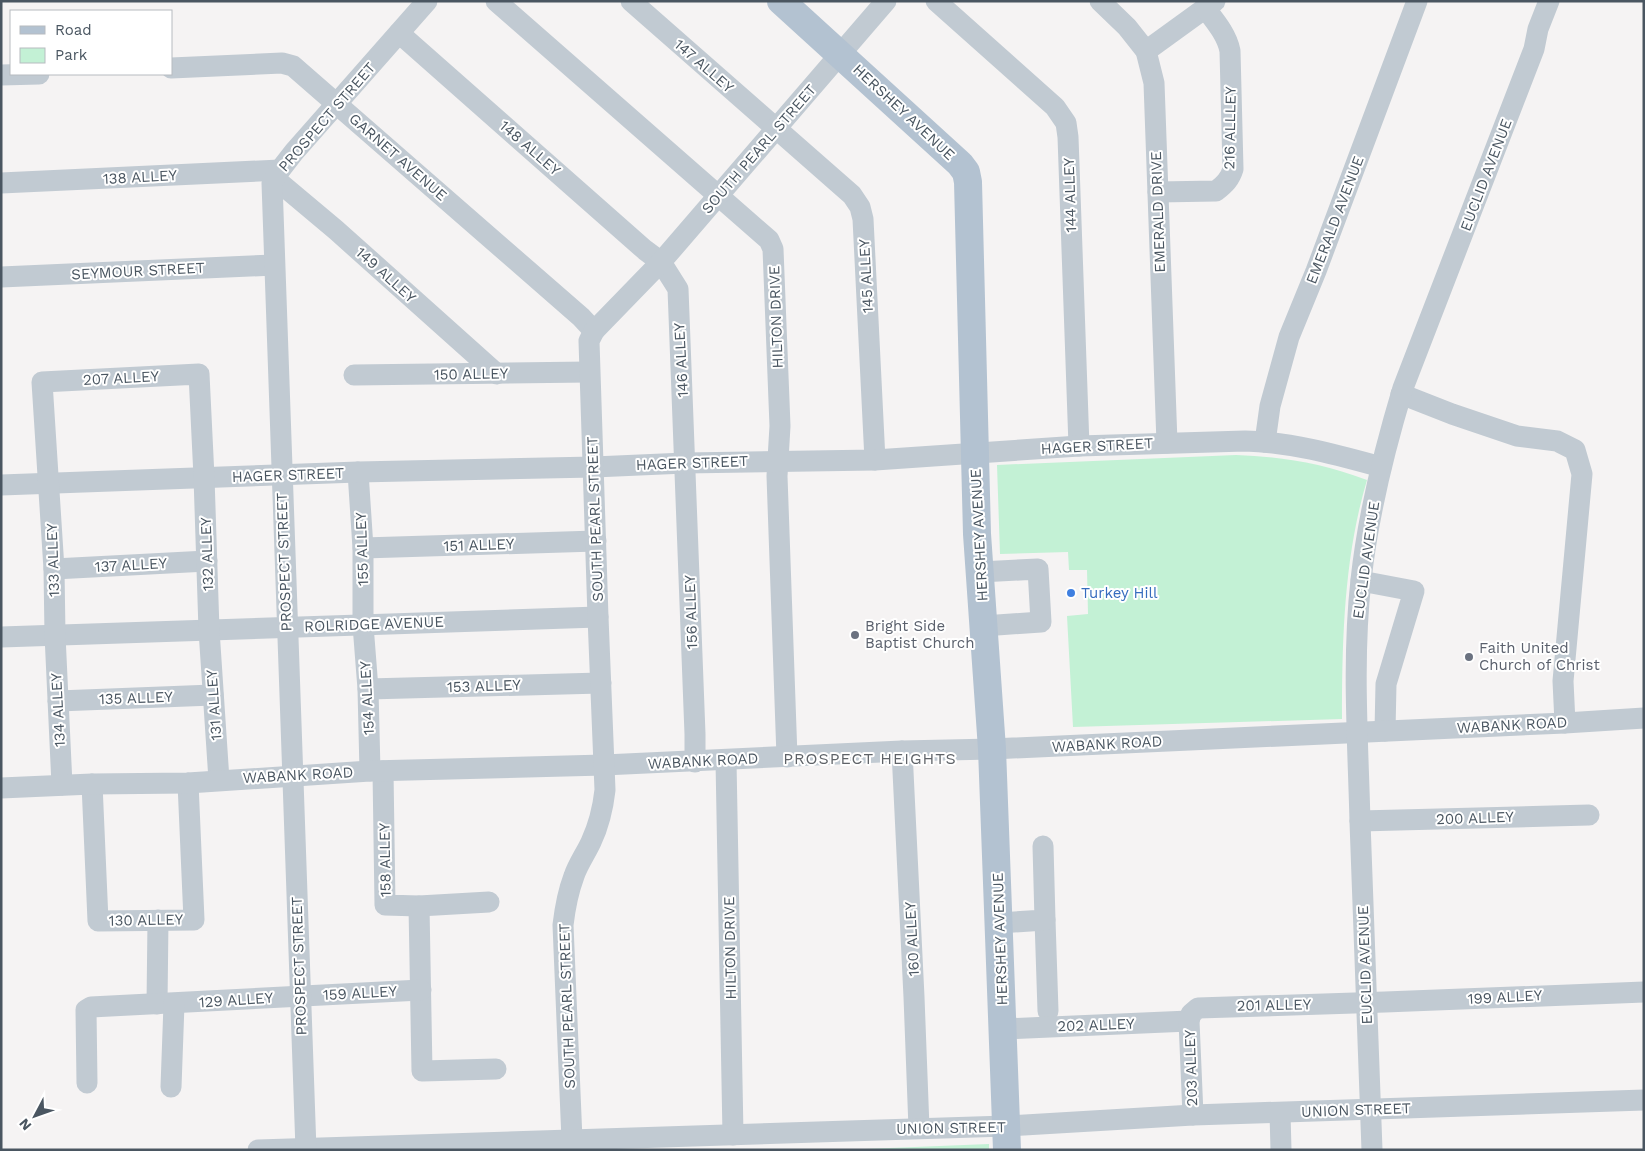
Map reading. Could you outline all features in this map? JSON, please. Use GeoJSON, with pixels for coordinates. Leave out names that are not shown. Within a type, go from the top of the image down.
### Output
{"type":"FeatureCollection","features":[{"type":"Feature","properties":{"kind":"main road","name":"HERSHEY AVENUE"},"geometry":{"type":"LineString","coordinates":[[781,1],[960,164],[966,172],[968,182],[975,453],[983,626],[992,749],[1007,1138]]}},
{"type":"Feature","properties":{"kind":"street","name":"PROSPECT STREET"},"geometry":{"type":"LineString","coordinates":[[306,1149],[291,776],[272,183],[277,174],[427,1]]}},
{"type":"Feature","properties":{"kind":"street","name":"HILTON DRIVE"},"geometry":{"type":"LineString","coordinates":[[496,1],[769,240],[773,250],[780,426],[777,476],[788,758]]}},
{"type":"Feature","properties":{"kind":"street","name":"147 ALLEY"},"geometry":{"type":"LineString","coordinates":[[631,1],[705,68],[777,129]]}},
{"type":"Feature","properties":{"kind":"street","name":"SOUTH PEARL STREET"},"geometry":{"type":"LineString","coordinates":[[572,1140],[563,925],[567,896],[574,874],[592,841],[604,808],[605,790],[589,341],[594,331],[661,262],[886,1]]}},
{"type":"Feature","properties":{"kind":"street","name":"144 ALLEY"},"geometry":{"type":"LineString","coordinates":[[936,1],[1055,106],[1066,123],[1079,446]]}},
{"type":"Feature","properties":{"kind":"street","name":"EMERALD DRIVE"},"geometry":{"type":"LineString","coordinates":[[1100,1],[1127,27],[1146,52],[1154,83],[1167,443]]}},
{"type":"Feature","properties":{"kind":"street","name":"EMERALD AVENUE"},"geometry":{"type":"LineString","coordinates":[[1265,442],[1270,406],[1289,337],[1316,271],[1417,1]]}},
{"type":"Feature","properties":{"kind":"street","name":"EUCLID AVENUE"},"geometry":{"type":"LineString","coordinates":[[1372,1150],[1356,732],[1356,651],[1367,532],[1381,466],[1401,394],[1534,49],[1538,29],[1549,1]]}},
{"type":"Feature","properties":{"kind":"street"},"geometry":{"type":"LineString","coordinates":[[1146,52],[1210,5]]}},
{"type":"Feature","properties":{"kind":"street","name":"216 ALLLEY"},"geometry":{"type":"LineString","coordinates":[[1158,192],[1216,190],[1224,185],[1233,169],[1230,51],[1229,44],[1210,5]]}},
{"type":"Feature","properties":{"kind":"street","name":"148 ALLEY"},"geometry":{"type":"LineString","coordinates":[[399,33],[661,262]]}},
{"type":"Feature","properties":{"kind":"street","name":"GARNET AVENUE"},"geometry":{"type":"LineString","coordinates":[[172,68],[287,64],[293,66],[594,331]]}},
{"type":"Feature","properties":{"kind":"street","name":"145 ALLEY"},"geometry":{"type":"LineString","coordinates":[[777,129],[852,195],[860,206],[863,219],[875,460]]}},
{"type":"Feature","properties":{"kind":"street","name":"138 ALLEY"},"geometry":{"type":"LineString","coordinates":[[1,183],[277,174]]}},
{"type":"Feature","properties":{"kind":"street","name":"149 ALLEY"},"geometry":{"type":"LineString","coordinates":[[277,174],[336,230],[497,374]]}},
{"type":"Feature","properties":{"kind":"street","name":"146 ALLEY"},"geometry":{"type":"LineString","coordinates":[[661,262],[678,289],[685,463]]}},
{"type":"Feature","properties":{"kind":"street","name":"SEYMOUR STREET"},"geometry":{"type":"LineString","coordinates":[[1,277],[274,265]]}},
{"type":"Feature","properties":{"kind":"street","name":"150 ALLEY"},"geometry":{"type":"LineString","coordinates":[[354,374],[589,372]]}},
{"type":"Feature","properties":{"kind":"street","name":"207 ALLEY"},"geometry":{"type":"LineString","coordinates":[[48,484],[42,382],[199,374],[204,477]]}},
{"type":"Feature","properties":{"kind":"street"},"geometry":{"type":"LineString","coordinates":[[1401,394],[1517,436],[1558,441],[1575,450],[1582,474],[1563,681],[1565,723]]}},
{"type":"Feature","properties":{"kind":"street","name":"HAGER STREET"},"geometry":{"type":"LineString","coordinates":[[1,485],[358,472],[875,460],[1079,446],[1167,443],[1265,442],[1381,466]]}},
{"type":"Feature","properties":{"kind":"street","name":"156 ALLEY"},"geometry":{"type":"LineString","coordinates":[[685,463],[696,734],[695,762]]}},
{"type":"Feature","properties":{"kind":"street","name":"155 ALLEY"},"geometry":{"type":"LineString","coordinates":[[358,472],[363,548],[364,625]]}},
{"type":"Feature","properties":{"kind":"street","name":"132 ALLEY"},"geometry":{"type":"LineString","coordinates":[[204,477],[208,630]]}},
{"type":"Feature","properties":{"kind":"street","name":"133 ALLEY"},"geometry":{"type":"LineString","coordinates":[[48,484],[54,569],[55,635]]}},
{"type":"Feature","properties":{"kind":"street","name":"151 ALLEY"},"geometry":{"type":"LineString","coordinates":[[363,548],[596,541]]}},
{"type":"Feature","properties":{"kind":"street","name":"137 ALLEY"},"geometry":{"type":"LineString","coordinates":[[54,569],[207,561]]}},
{"type":"Feature","properties":{"kind":"street"},"geometry":{"type":"LineString","coordinates":[[980,572],[1038,569],[1041,622],[983,626]]}},
{"type":"Feature","properties":{"kind":"street"},"geometry":{"type":"LineString","coordinates":[[1361,581],[1414,592],[1386,684],[1385,731]]}},
{"type":"Feature","properties":{"kind":"street","name":"ROLRIDGE AVENUE"},"geometry":{"type":"LineString","coordinates":[[1,637],[598,617]]}},
{"type":"Feature","properties":{"kind":"street","name":"154 ALLEY"},"geometry":{"type":"LineString","coordinates":[[364,625],[368,689],[377,771]]}},
{"type":"Feature","properties":{"kind":"street","name":"131 ALLEY"},"geometry":{"type":"LineString","coordinates":[[208,630],[219,780]]}},
{"type":"Feature","properties":{"kind":"street","name":"134 ALLEY"},"geometry":{"type":"LineString","coordinates":[[55,635],[62,785]]}},
{"type":"Feature","properties":{"kind":"street","name":"153 ALLEY"},"geometry":{"type":"LineString","coordinates":[[368,689],[601,683]]}},
{"type":"Feature","properties":{"kind":"street","name":"135 ALLEY"},"geometry":{"type":"LineString","coordinates":[[58,701],[213,695]]}},
{"type":"Feature","properties":{"kind":"street","name":"WABANK ROAD"},"geometry":{"type":"LineString","coordinates":[[1,788],[92,784],[188,783],[377,771],[604,766],[726,761],[902,751],[992,749],[1644,718]]}},
{"type":"Feature","properties":{"kind":"street","name":"160 ALLEY"},"geometry":{"type":"LineString","coordinates":[[902,751],[919,1128]]}},
{"type":"Feature","properties":{"kind":"street","name":"HILTON DRIVE"},"geometry":{"type":"LineString","coordinates":[[726,761],[733,1135]]}},
{"type":"Feature","properties":{"kind":"street","name":"158 ALLEY"},"geometry":{"type":"LineString","coordinates":[[377,771],[385,905],[418,906],[489,902]]}},
{"type":"Feature","properties":{"kind":"street","name":"130 ALLEY"},"geometry":{"type":"LineString","coordinates":[[92,784],[98,921],[194,920],[188,783]]}},
{"type":"Feature","properties":{"kind":"street","name":"200 ALLEY"},"geometry":{"type":"LineString","coordinates":[[1360,821],[1590,815]]}},
{"type":"Feature","properties":{"kind":"street"},"geometry":{"type":"LineString","coordinates":[[1043,846],[1048,1011]]}},
{"type":"Feature","properties":{"kind":"street"},"geometry":{"type":"LineString","coordinates":[[418,906],[422,1071],[496,1069]]}},
{"type":"Feature","properties":{"kind":"street"},"geometry":{"type":"LineString","coordinates":[[158,920],[171,1087]]}},
{"type":"Feature","properties":{"kind":"street"},"geometry":{"type":"LineString","coordinates":[[999,923],[1044,920]]}},
{"type":"Feature","properties":{"kind":"street","name":"159 ALLEY"},"geometry":{"type":"LineString","coordinates":[[299,996],[421,990]]}},
{"type":"Feature","properties":{"kind":"street","name":"199 ALLEY"},"geometry":{"type":"LineString","coordinates":[[1366,1002],[1644,992]]}},
{"type":"Feature","properties":{"kind":"street","name":"129 ALLEY"},"geometry":{"type":"LineString","coordinates":[[87,1083],[86,1010],[95,1006],[299,996]]}},
{"type":"Feature","properties":{"kind":"street","name":"201 ALLEY"},"geometry":{"type":"LineString","coordinates":[[1189,1021],[1191,1014],[1198,1008],[1205,1006],[1366,1002]]}},
{"type":"Feature","properties":{"kind":"street","name":"202 ALLEY"},"geometry":{"type":"LineString","coordinates":[[1003,1029],[1189,1021]]}},
{"type":"Feature","properties":{"kind":"street","name":"203 ALLEY"},"geometry":{"type":"LineString","coordinates":[[1189,1021],[1193,1115]]}},
{"type":"Feature","properties":{"kind":"street","name":"UNION STREET"},"geometry":{"type":"LineString","coordinates":[[258,1150],[919,1128],[1007,1138],[1193,1115],[1644,1100]]}},
{"type":"Feature","properties":{"kind":"street"},"geometry":{"type":"LineString","coordinates":[[1280,1113],[1281,1150]]}},
{"type":"Feature","properties":{"kind":"green space"},"geometry":{"type":"Polygon","coordinates":[[[1236,455],[1271,457],[1303,462],[1334,469],[1367,480],[1359,509],[1349,568],[1344,629],[1342,719],[1073,727],[1067,616],[1088,614],[1087,570],[1069,570],[1068,552],[1000,554],[997,465],[1236,455]]]}},
{"type":"Feature","properties":{"kind":"green space"},"geometry":{"type":"Polygon","coordinates":[[[989,1144],[989,1150],[840,1150],[989,1144]]]}},
{"type":"Feature","properties":{"kind":"place","name":"Turkey Hill"},"geometry":{"type":"Point","coordinates":[1071,593]}},
{"type":"Feature","properties":{"kind":"place","name":"Bright Side Baptist Church"},"geometry":{"type":"Point","coordinates":[855,635]}},
{"type":"Feature","properties":{"kind":"place","name":"Faith United Church of Christ"},"geometry":{"type":"Point","coordinates":[1469,657]}},
{"type":"Feature","properties":{"kind":"district","name":"PROSPECT HEIGHTS"},"geometry":{"type":"Point","coordinates":[870,758]}}]}
